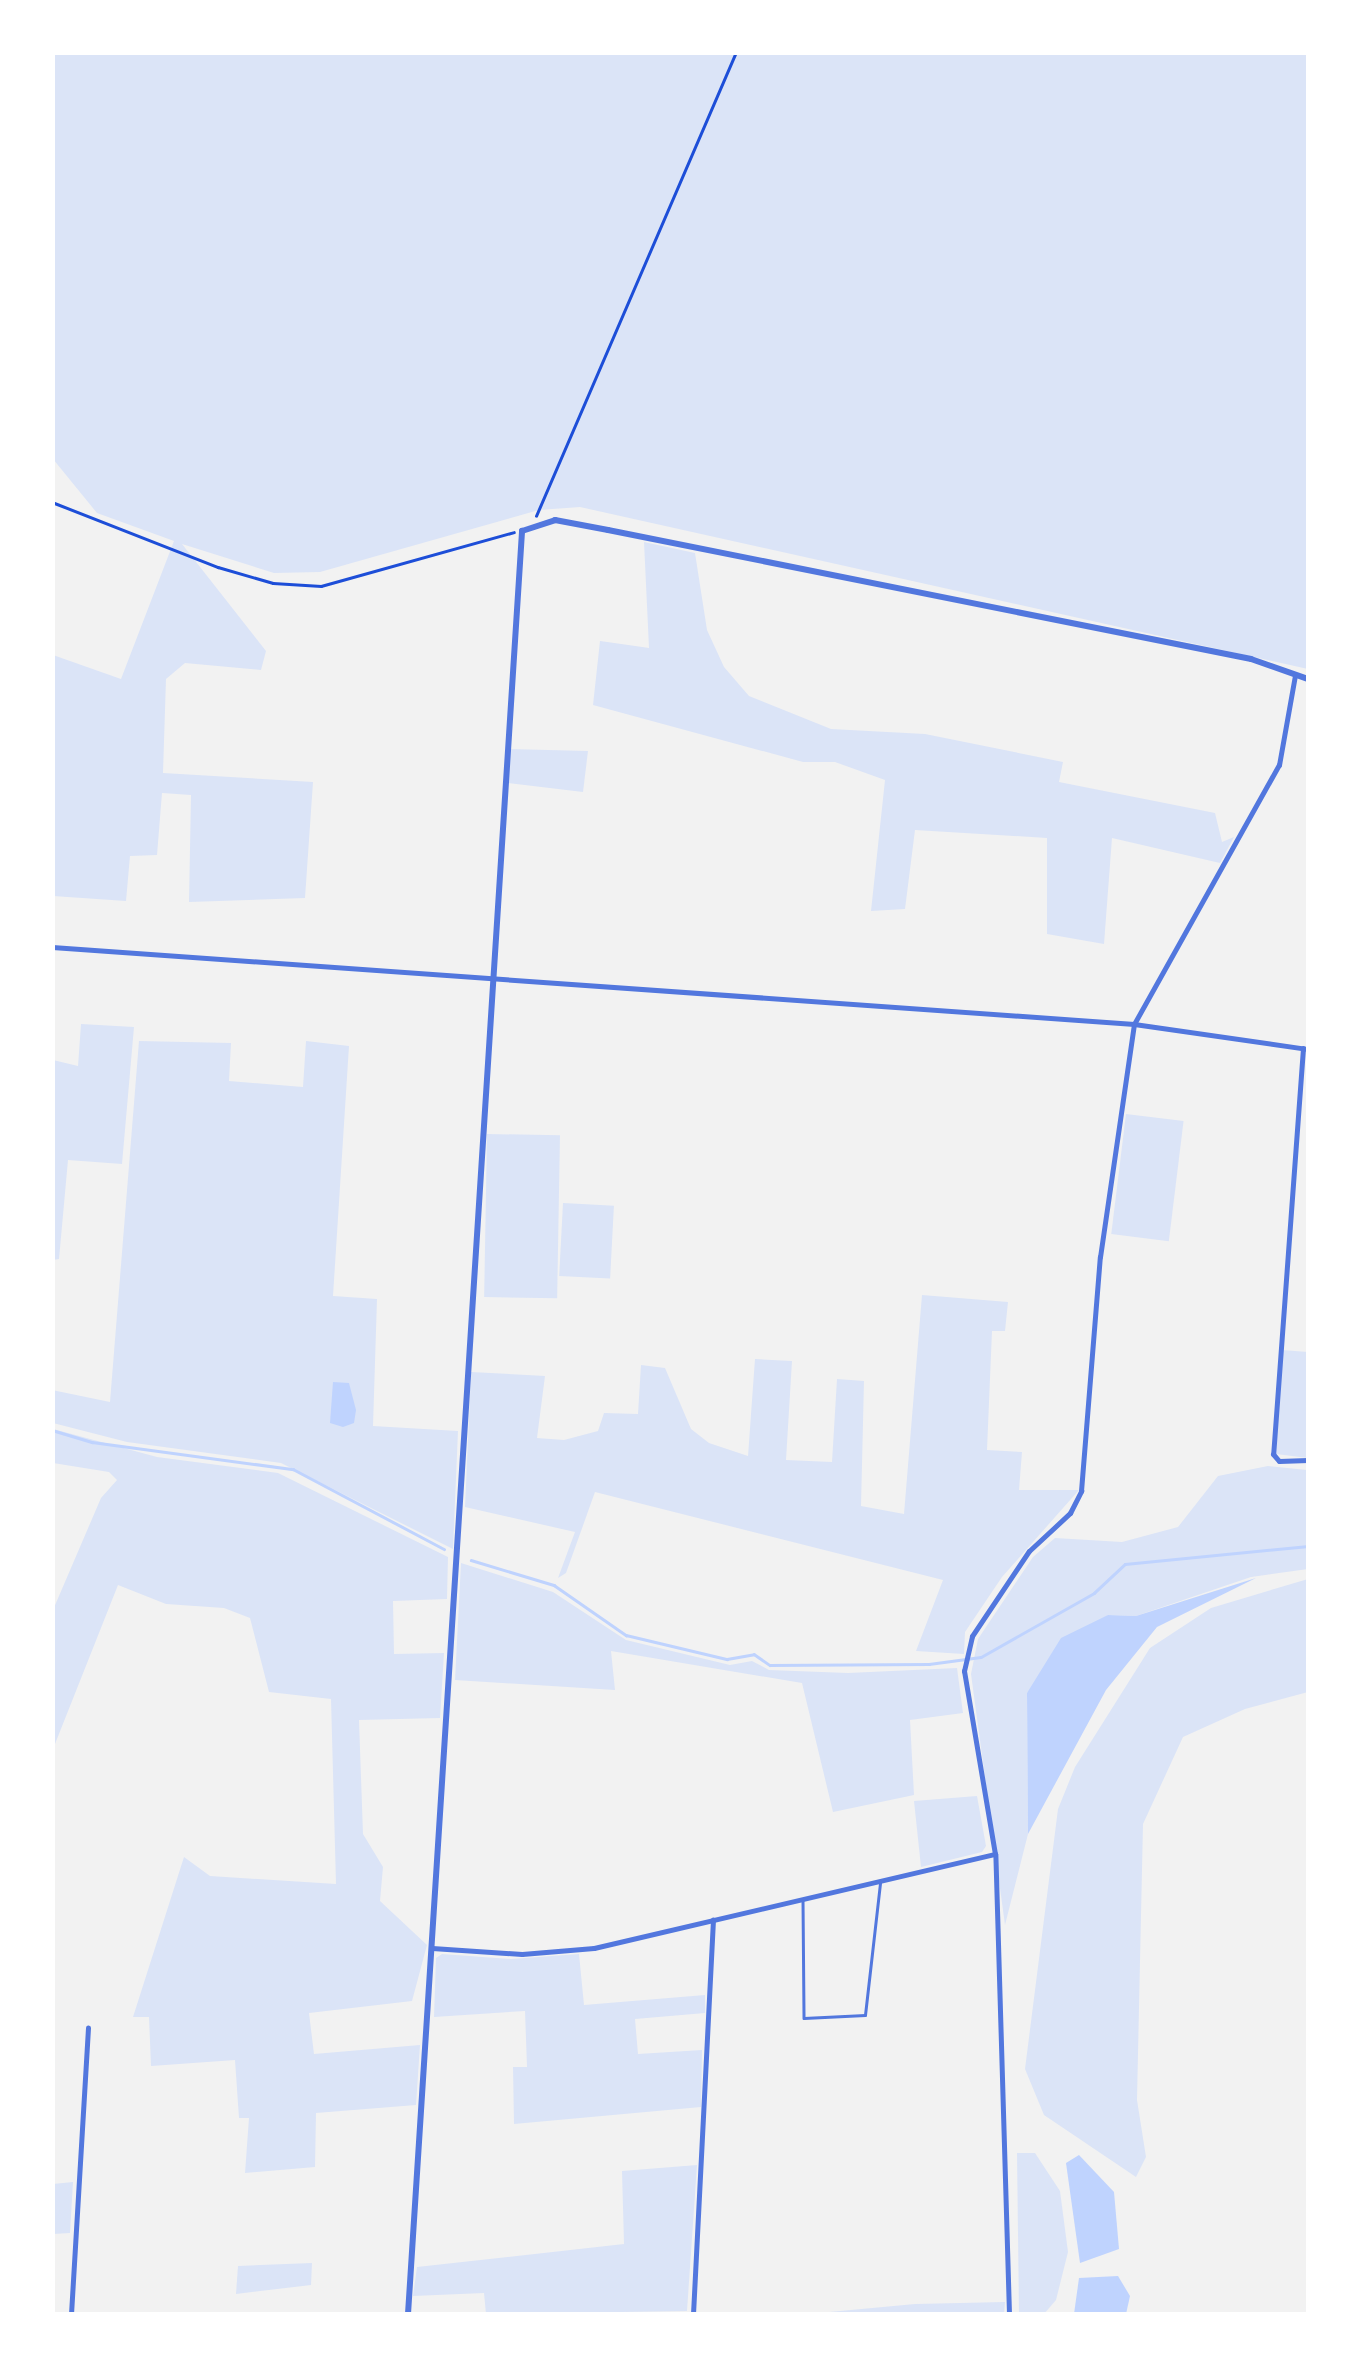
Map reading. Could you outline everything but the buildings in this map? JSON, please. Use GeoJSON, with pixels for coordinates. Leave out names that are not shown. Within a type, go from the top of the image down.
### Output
{"type":"FeatureCollection","features":[{"type":"Feature","properties":{"kind":"street"},"geometry":{"type":"LineString","coordinates":[[408,2314],[488,977],[522,531],[534,522],[555,520],[1250,659],[1308,679]]}},
{"type":"Feature","properties":{"kind":"street"},"geometry":{"type":"LineString","coordinates":[[1010,2314],[995,1854],[964,1668],[972,1636],[1029,1551],[1070,1513],[1081,1491],[1100,1257],[1134,1024],[1279,765],[1296,675]]}},
{"type":"Feature","properties":{"kind":"street"},"geometry":{"type":"LineString","coordinates":[[52,947],[1134,1024],[1306,1049],[1279,1337],[1273,1454],[1279,1461],[1308,1460]]}},
{"type":"Feature","properties":{"kind":"street"},"geometry":{"type":"LineString","coordinates":[[432,1948],[522,1954],[594,1948],[995,1854]]}},
{"type":"Feature","properties":{"kind":"street"},"geometry":{"type":"LineString","coordinates":[[693,2314],[713,1920]]}},
{"type":"Feature","properties":{"kind":"street"},"geometry":{"type":"LineString","coordinates":[[70,2314],[88,2028]]}},
{"type":"Feature","properties":{"kind":"lane"},"geometry":{"type":"LineString","coordinates":[[804,1899],[804,2018],[865,2015],[880,1881]]}},
{"type":"Feature","properties":{"kind":"path"},"geometry":{"type":"LineString","coordinates":[[534,522],[736,52]]}},
{"type":"Feature","properties":{"kind":"path"},"geometry":{"type":"LineString","coordinates":[[52,502],[218,566],[305,585],[522,531]]}},
{"type":"Feature","properties":{"kind":"shaded area"},"geometry":{"type":"Polygon","coordinates":[[[52,53],[1308,53],[1308,669],[580,507],[539,510],[320,572],[274,573],[182,544],[266,651],[261,670],[185,663],[166,679],[163,773],[313,782],[305,898],[189,902],[191,795],[162,793],[157,855],[130,856],[126,901],[53,896],[53,655],[121,679],[174,541],[97,513],[53,459],[52,53]]]}},
{"type":"Feature","properties":{"kind":"shaded area"},"geometry":{"type":"Polygon","coordinates":[[[644,542],[695,553],[707,630],[724,667],[749,696],[831,729],[925,734],[1063,762],[1059,782],[1215,813],[1222,842],[1234,837],[1220,863],[1112,838],[1104,944],[1047,934],[1047,838],[915,830],[905,909],[871,911],[885,780],[835,762],[803,762],[593,705],[600,641],[649,648],[644,542]]]}},
{"type":"Feature","properties":{"kind":"shaded area"},"geometry":{"type":"Polygon","coordinates":[[[508,749],[588,751],[583,792],[508,783],[508,749]]]}},
{"type":"Feature","properties":{"kind":"shaded area"},"geometry":{"type":"Polygon","coordinates":[[[81,1024],[134,1027],[122,1164],[68,1160],[59,1259],[53,1260],[53,1060],[78,1066],[81,1024]]]}},
{"type":"Feature","properties":{"kind":"shaded area"},"geometry":{"type":"Polygon","coordinates":[[[139,1041],[231,1043],[229,1081],[303,1087],[306,1041],[349,1046],[333,1296],[377,1299],[373,1426],[458,1431],[453,1549],[281,1463],[127,1442],[53,1423],[52,1390],[110,1402],[139,1041]]]}},
{"type":"Feature","properties":{"kind":"shaded area"},"geometry":{"type":"Polygon","coordinates":[[[1126,1114],[1184,1121],[1169,1241],[1111,1234],[1126,1114]]]}},
{"type":"Feature","properties":{"kind":"shaded area"},"geometry":{"type":"Polygon","coordinates":[[[487,1134],[560,1135],[557,1298],[484,1297],[487,1134]]]}},
{"type":"Feature","properties":{"kind":"shaded area"},"geometry":{"type":"Polygon","coordinates":[[[563,1203],[614,1206],[610,1279],[559,1276],[563,1203]]]}},
{"type":"Feature","properties":{"kind":"shaded area"},"geometry":{"type":"Polygon","coordinates":[[[922,1295],[1008,1302],[1005,1331],[992,1331],[987,1450],[1022,1452],[1019,1490],[1079,1490],[1002,1577],[965,1632],[964,1654],[916,1651],[943,1580],[595,1492],[566,1573],[558,1578],[575,1532],[465,1507],[471,1372],[545,1376],[537,1438],[564,1440],[598,1431],[604,1413],[638,1414],[641,1365],[665,1368],[691,1429],[709,1443],[748,1456],[755,1359],[792,1361],[786,1460],[832,1462],[837,1379],[864,1381],[861,1506],[904,1514],[922,1295]]]}},
{"type":"Feature","properties":{"kind":"shaded area"},"geometry":{"type":"Polygon","coordinates":[[[1282,1350],[1308,1352],[1308,1458],[1276,1454],[1282,1350]]]}},
{"type":"Feature","properties":{"kind":"shaded area"},"geometry":{"type":"Polygon","coordinates":[[[53,1429],[157,1457],[278,1473],[448,1557],[447,1599],[393,1601],[394,1654],[444,1653],[440,1718],[359,1720],[363,1834],[383,1867],[380,1901],[427,1945],[412,2001],[309,2013],[314,2054],[420,2045],[416,2105],[316,2113],[315,2167],[245,2173],[249,2118],[239,2118],[235,2060],[151,2066],[149,2017],[133,2017],[184,1857],[210,1876],[336,1884],[331,1699],[269,1692],[250,1618],[224,1608],[166,1604],[118,1585],[53,1749],[53,1610],[101,1498],[117,1480],[109,1472],[53,1463],[53,1429]]]}},
{"type":"Feature","properties":{"kind":"shaded area"},"geometry":{"type":"Polygon","coordinates":[[[1268,1466],[1307,1470],[1308,1569],[1251,1577],[1136,1616],[1108,1615],[1027,1693],[1028,1834],[1005,1925],[971,1674],[978,1639],[1033,1557],[1055,1538],[1122,1542],[1178,1527],[1218,1476],[1268,1466]]]}},
{"type":"Feature","properties":{"kind":"shaded area"},"geometry":{"type":"Polygon","coordinates":[[[461,1563],[553,1592],[626,1640],[730,1665],[752,1661],[769,1670],[848,1673],[957,1668],[963,1713],[910,1720],[914,1795],[833,1812],[802,1683],[611,1651],[615,1690],[455,1680],[461,1563]]]}},
{"type":"Feature","properties":{"kind":"shaded area"},"geometry":{"type":"Polygon","coordinates":[[[1308,1579],[1308,1692],[1245,1709],[1183,1737],[1143,1824],[1137,2100],[1146,2157],[1136,2177],[1044,2115],[1025,2069],[1058,1809],[1075,1767],[1150,1648],[1211,1608],[1308,1579]]]}},
{"type":"Feature","properties":{"kind":"shaded area"},"geometry":{"type":"Polygon","coordinates":[[[977,1796],[986,1846],[982,1852],[921,1867],[914,1801],[977,1796]]]}},
{"type":"Feature","properties":{"kind":"shaded area"},"geometry":{"type":"Polygon","coordinates":[[[442,1954],[511,1959],[579,1954],[584,2005],[705,1995],[705,2013],[635,2019],[638,2054],[702,2050],[701,2107],[514,2124],[513,2067],[527,2067],[525,2011],[434,2017],[436,1958],[442,1954]]]}},
{"type":"Feature","properties":{"kind":"shaded area"},"geometry":{"type":"Polygon","coordinates":[[[1017,2153],[1035,2153],[1060,2191],[1068,2252],[1056,2300],[1044,2314],[1019,2314],[1017,2153]]]}},
{"type":"Feature","properties":{"kind":"shaded area"},"geometry":{"type":"Polygon","coordinates":[[[697,2165],[687,2311],[486,2314],[484,2293],[413,2296],[417,2267],[624,2244],[622,2171],[697,2165]]]}},
{"type":"Feature","properties":{"kind":"shaded area"},"geometry":{"type":"Polygon","coordinates":[[[73,2182],[70,2233],[53,2234],[53,2184],[73,2182]]]}},
{"type":"Feature","properties":{"kind":"shaded area"},"geometry":{"type":"Polygon","coordinates":[[[312,2263],[311,2285],[236,2294],[238,2266],[312,2263]]]}},
{"type":"Feature","properties":{"kind":"shaded area"},"geometry":{"type":"Polygon","coordinates":[[[1005,2302],[1004,2314],[808,2314],[915,2304],[1005,2302]]]}},
{"type":"Feature","properties":{"kind":"water"},"geometry":{"type":"Polygon","coordinates":[[[333,1382],[349,1383],[356,1410],[354,1423],[343,1427],[330,1423],[333,1382]]]}},
{"type":"Feature","properties":{"kind":"water"},"geometry":{"type":"Polygon","coordinates":[[[1256,1578],[1157,1627],[1106,1690],[1028,1834],[1027,1693],[1061,1638],[1108,1615],[1136,1616],[1256,1578]]]}},
{"type":"Feature","properties":{"kind":"water"},"geometry":{"type":"Polygon","coordinates":[[[1079,2155],[1114,2192],[1119,2249],[1080,2263],[1066,2163],[1079,2155]]]}},
{"type":"Feature","properties":{"kind":"water"},"geometry":{"type":"Polygon","coordinates":[[[1118,2276],[1130,2296],[1126,2314],[1074,2314],[1079,2278],[1118,2276]]]}},
{"type":"Feature","properties":{"kind":"waterway"},"geometry":{"type":"LineString","coordinates":[[52,1430],[92,1442],[293,1469],[444,1549]]}},
{"type":"Feature","properties":{"kind":"waterway"},"geometry":{"type":"LineString","coordinates":[[471,1560],[554,1585],[626,1635],[727,1659],[754,1654],[770,1665],[929,1664],[981,1657],[1094,1593],[1125,1564],[1308,1546]]}}]}
